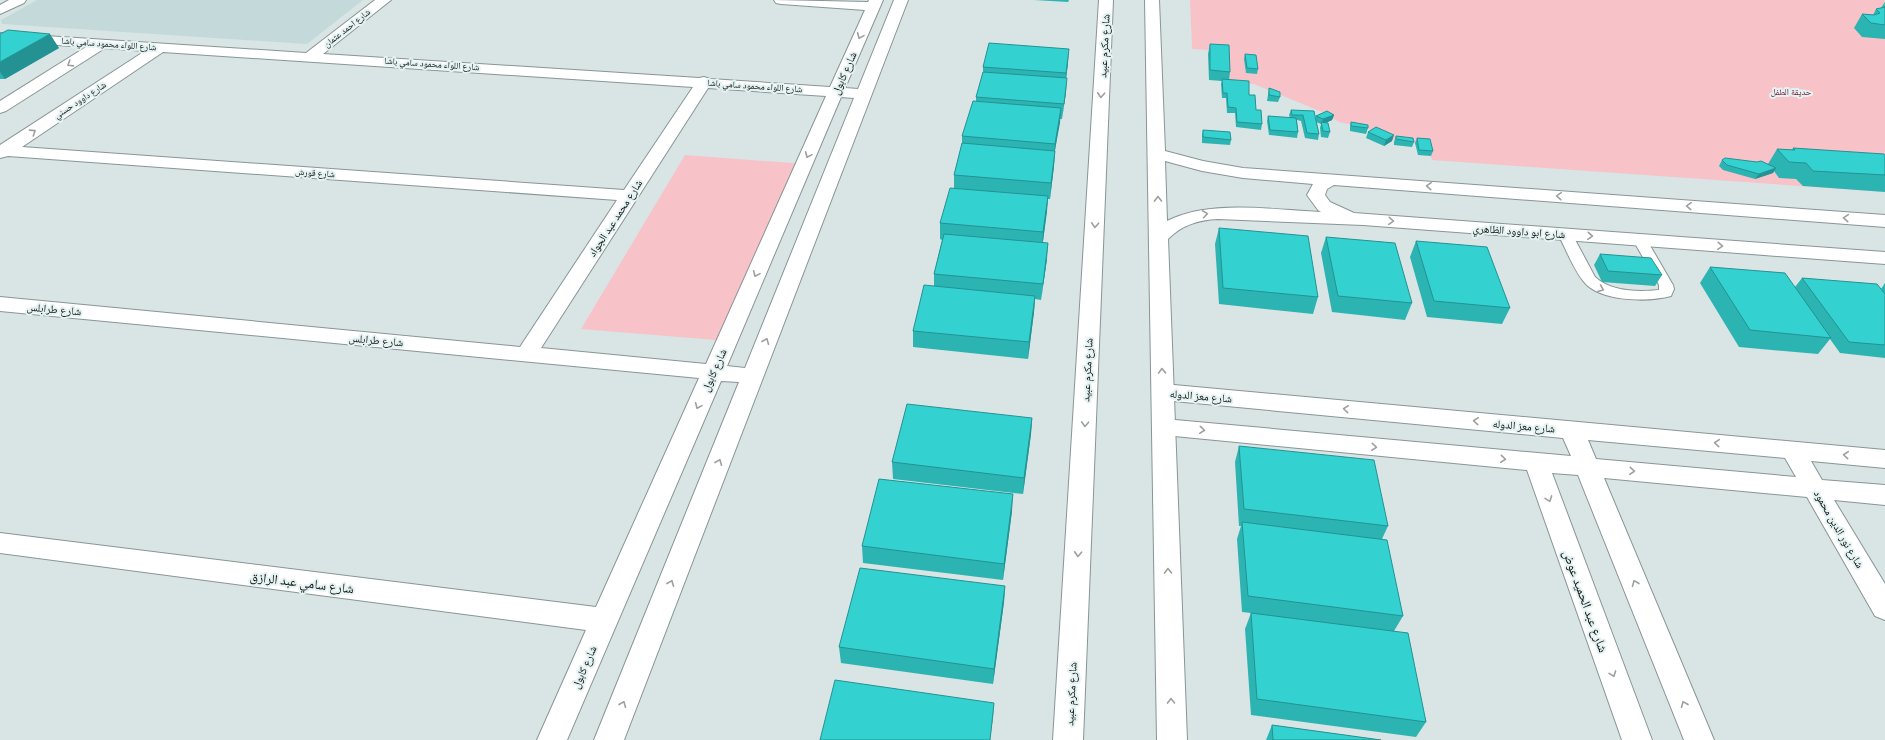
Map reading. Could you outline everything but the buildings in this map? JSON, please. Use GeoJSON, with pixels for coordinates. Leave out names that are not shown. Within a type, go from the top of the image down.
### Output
{"type":"FeatureCollection","features":[{"type":"Feature","properties":{"kind":"street"},"geometry":{"type":"LineString","coordinates":[[0,10],[19,0]]}},
{"type":"Feature","properties":{"kind":"street","name":"شارع احمد عثمان"},"geometry":{"type":"LineString","coordinates":[[310,56],[384,0]]}},
{"type":"Feature","properties":{"kind":"street"},"geometry":{"type":"LineString","coordinates":[[781,0],[875,3]]}},
{"type":"Feature","properties":{"kind":"street"},"geometry":{"type":"LineString","coordinates":[[609,740],[901,0]]}},
{"type":"Feature","properties":{"kind":"street","name":"شارع مكرم عبيد"},"geometry":{"type":"LineString","coordinates":[[1068,740],[1106,0]]}},
{"type":"Feature","properties":{"kind":"street"},"geometry":{"type":"LineString","coordinates":[[1152,0],[1172,740]]}},
{"type":"Feature","properties":{"kind":"street","name":"شارع كابول"},"geometry":{"type":"LineString","coordinates":[[552,740],[875,3]]}},
{"type":"Feature","properties":{"kind":"street","name":"شارع اللواء محمود سامي باشا"},"geometry":{"type":"LineString","coordinates":[[0,36],[704,82],[864,94]]}},
{"type":"Feature","properties":{"kind":"street"},"geometry":{"type":"LineString","coordinates":[[0,108],[103,43]]}},
{"type":"Feature","properties":{"kind":"street","name":"شارع داوود حسني"},"geometry":{"type":"LineString","coordinates":[[2,151],[161,47]]}},
{"type":"Feature","properties":{"kind":"street","name":"شارع محمد عبد الجواد"},"geometry":{"type":"LineString","coordinates":[[526,354],[704,82]]}},
{"type":"Feature","properties":{"kind":"street","name":"شارع قورش"},"geometry":{"type":"LineString","coordinates":[[2,151],[630,196]]}},
{"type":"Feature","properties":{"kind":"street"},"geometry":{"type":"LineString","coordinates":[[1157,154],[1222,170],[1885,221]]}},
{"type":"Feature","properties":{"kind":"street"},"geometry":{"type":"LineString","coordinates":[[1336,179],[1328,181],[1317,189],[1316,195],[1319,200],[1333,211],[1363,219]]}},
{"type":"Feature","properties":{"kind":"street","name":"شارع ابو داوود الظاهري"},"geometry":{"type":"LineString","coordinates":[[1159,237],[1171,226],[1180,221],[1214,213],[1363,219],[1885,258]]}},
{"type":"Feature","properties":{"kind":"street","name":"شارع طرابلس"},"geometry":{"type":"LineString","coordinates":[[0,304],[752,376]]}},
{"type":"Feature","properties":{"kind":"street","name":"شارع معز الدوله"},"geometry":{"type":"LineString","coordinates":[[1163,392],[1885,459]]}},
{"type":"Feature","properties":{"kind":"street"},"geometry":{"type":"LineString","coordinates":[[1164,427],[1885,495]]}},
{"type":"Feature","properties":{"kind":"street"},"geometry":{"type":"LineString","coordinates":[[1572,430],[1699,740]]}},
{"type":"Feature","properties":{"kind":"street","name":"شارع نور الدين محمود"},"geometry":{"type":"LineString","coordinates":[[1792,450],[1885,608]]}},
{"type":"Feature","properties":{"kind":"street","name":"شارع عبد الحميد عوض"},"geometry":{"type":"LineString","coordinates":[[1536,462],[1637,740]]}},
{"type":"Feature","properties":{"kind":"street","name":"شارع سامي عبد الرازق"},"geometry":{"type":"LineString","coordinates":[[0,543],[604,620]]}},
{"type":"Feature","properties":{"kind":"lane"},"geometry":{"type":"LineString","coordinates":[[1565,234],[1594,286],[1613,292],[1655,295],[1666,293],[1666,285],[1640,240]]}},
{"type":"Feature","properties":{"kind":"shaded area"},"geometry":{"type":"Polygon","coordinates":[[[37,0],[363,0],[307,44],[2,24],[1,20],[37,0]]]}},
{"type":"Feature","properties":{"kind":"green space","name":"حديقة الطفل"},"geometry":{"type":"Polygon","coordinates":[[[1190,0],[1885,0],[1885,192],[1432,160],[1428,145],[1395,141],[1366,128],[1339,122],[1322,112],[1254,84],[1228,82],[1227,51],[1192,49],[1190,0]]]}},
{"type":"Feature","properties":{"kind":"green space"},"geometry":{"type":"Polygon","coordinates":[[[685,155],[806,164],[728,341],[581,329],[685,155]]]}}]}
